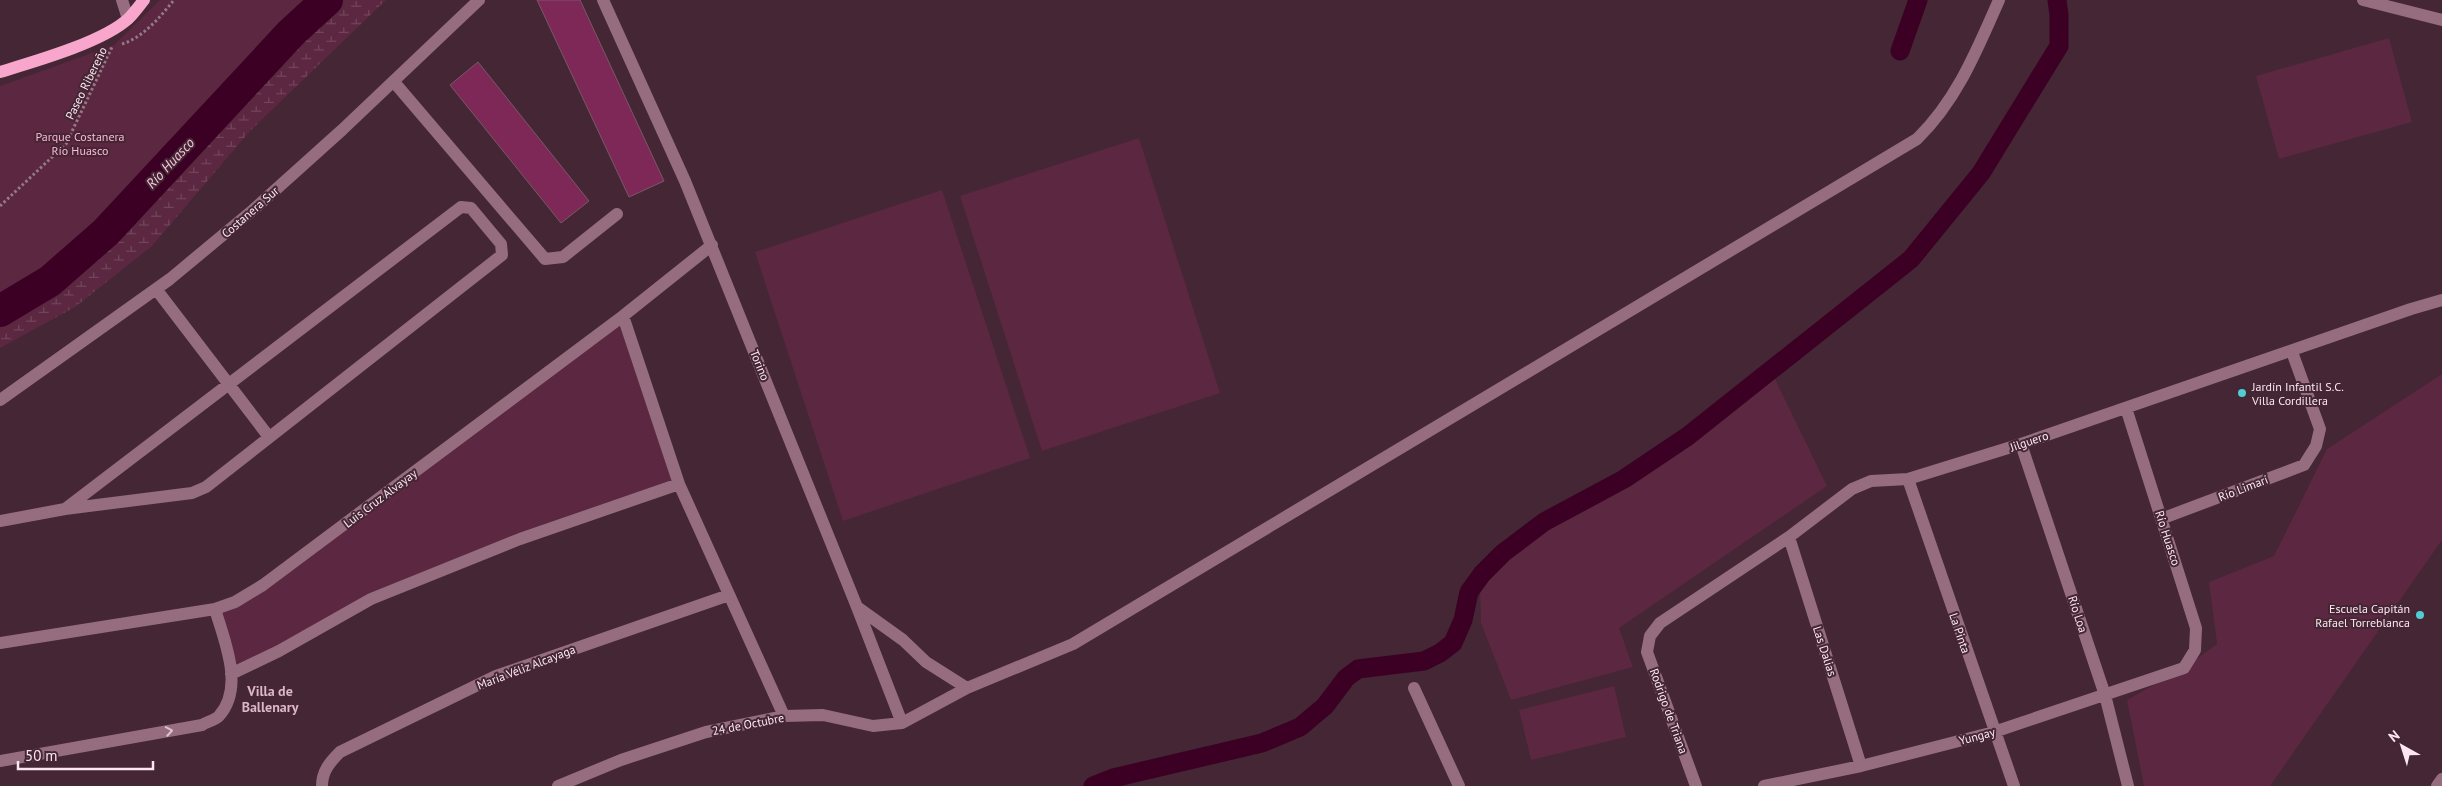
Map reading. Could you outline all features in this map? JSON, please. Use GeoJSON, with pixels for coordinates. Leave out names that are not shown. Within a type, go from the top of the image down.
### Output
{"type":"FeatureCollection","features":[{"type":"Feature","properties":{"kind":"main road"},"geometry":{"type":"LineString","coordinates":[[0,72],[55,56],[105,33],[128,19],[144,0]]}},
{"type":"Feature","properties":{"kind":"street"},"geometry":{"type":"LineString","coordinates":[[122,0],[128,19]]}},
{"type":"Feature","properties":{"kind":"street","name":"Costanera Sur"},"geometry":{"type":"LineString","coordinates":[[0,400],[156,289],[253,210],[394,82],[479,0]]}},
{"type":"Feature","properties":{"kind":"street","name":"Torino"},"geometry":{"type":"LineString","coordinates":[[603,0],[685,181],[712,246],[902,724]]}},
{"type":"Feature","properties":{"kind":"street","name":"24 de Octubre"},"geometry":{"type":"LineString","coordinates":[[558,786],[622,760],[706,732],[784,716],[823,715],[873,726],[902,724],[967,688],[1081,639],[1917,139],[1934,123],[1953,95],[1972,61],[1999,0]]}},
{"type":"Feature","properties":{"kind":"street"},"geometry":{"type":"LineString","coordinates":[[2363,0],[2442,20]]}},
{"type":"Feature","properties":{"kind":"street"},"geometry":{"type":"LineString","coordinates":[[394,82],[545,259],[563,257],[617,214]]}},
{"type":"Feature","properties":{"kind":"street"},"geometry":{"type":"LineString","coordinates":[[0,521],[65,509],[192,493],[206,487],[502,255],[501,244],[471,208],[461,207],[65,509]]}},
{"type":"Feature","properties":{"kind":"street","name":"Luis Cruz Alvayay"},"geometry":{"type":"LineString","coordinates":[[0,643],[215,609],[234,602],[263,585],[624,316],[712,246]]}},
{"type":"Feature","properties":{"kind":"street"},"geometry":{"type":"LineString","coordinates":[[156,289],[269,437]]}},
{"type":"Feature","properties":{"kind":"street","name":"Jilguero"},"geometry":{"type":"LineString","coordinates":[[1650,636],[1660,622],[1789,537],[1852,489],[1871,481],[1908,479],[2021,444],[2292,352],[2410,309],[2442,300]]}},
{"type":"Feature","properties":{"kind":"street"},"geometry":{"type":"LineString","coordinates":[[624,316],[680,484],[784,716]]}},
{"type":"Feature","properties":{"kind":"street","name":"Río Limarí"},"geometry":{"type":"LineString","coordinates":[[2161,519],[2304,465],[2316,446],[2320,429],[2292,352]]}},
{"type":"Feature","properties":{"kind":"street","name":"Río Huasco"},"geometry":{"type":"LineString","coordinates":[[2126,408],[2196,628],[2196,650],[2184,668]]}},
{"type":"Feature","properties":{"kind":"street","name":"Río Loa"},"geometry":{"type":"LineString","coordinates":[[2021,444],[2105,695],[2128,786]]}},
{"type":"Feature","properties":{"kind":"street","name":"La Pinta"},"geometry":{"type":"LineString","coordinates":[[1908,479],[2014,786]]}},
{"type":"Feature","properties":{"kind":"street"},"geometry":{"type":"LineString","coordinates":[[231,674],[279,651],[371,599],[520,539],[680,484]]}},
{"type":"Feature","properties":{"kind":"street","name":"Las Dalias"},"geometry":{"type":"LineString","coordinates":[[1789,537],[1862,766]]}},
{"type":"Feature","properties":{"kind":"street","name":"María Véliz Alcayaga"},"geometry":{"type":"LineString","coordinates":[[322,786],[322,778],[329,762],[340,752],[496,676],[729,595]]}},
{"type":"Feature","properties":{"kind":"street"},"geometry":{"type":"LineString","coordinates":[[857,607],[903,640],[926,662],[967,688]]}},
{"type":"Feature","properties":{"kind":"street"},"geometry":{"type":"LineString","coordinates":[[0,761],[202,725],[218,717],[230,698],[231,674],[215,609]]}},
{"type":"Feature","properties":{"kind":"street","name":"Rodrigo de Triana"},"geometry":{"type":"LineString","coordinates":[[1650,636],[1647,652],[1696,786]]}},
{"type":"Feature","properties":{"kind":"street","name":"Yungay"},"geometry":{"type":"LineString","coordinates":[[1764,786],[1862,766],[1994,732],[2184,668]]}},
{"type":"Feature","properties":{"kind":"street"},"geometry":{"type":"LineString","coordinates":[[1414,688],[1459,786]]}},
{"type":"Feature","properties":{"kind":"street"},"geometry":{"type":"LineString","coordinates":[[2437,786],[2442,779]]}},
{"type":"Feature","properties":{"kind":"path","name":"Paseo Ribereño"},"geometry":{"type":"LineString","coordinates":[[0,206],[66,144],[112,46],[130,41],[156,22],[174,0]]}},
{"type":"Feature","properties":{"kind":"green space","name":"Parque Costanera Río Huasco"},"geometry":{"type":"Polygon","coordinates":[[[160,0],[327,0],[291,33],[106,232],[50,281],[0,311],[0,86],[114,45],[160,0]]]}},
{"type":"Feature","properties":{"kind":"green space","name":"Parque Costanera Río Huasco"},"geometry":{"type":"Polygon","coordinates":[[[228,0],[386,0],[250,131],[152,246],[75,307],[0,348],[0,220],[228,0]]]}},
{"type":"Feature","properties":{"kind":"green space"},"geometry":{"type":"Polygon","coordinates":[[[2389,38],[2412,122],[2279,159],[2256,76],[2389,38]]]}},
{"type":"Feature","properties":{"kind":"green space"},"geometry":{"type":"Polygon","coordinates":[[[1139,138],[1220,393],[1042,451],[960,196],[1139,138]]]}},
{"type":"Feature","properties":{"kind":"green space"},"geometry":{"type":"Polygon","coordinates":[[[942,190],[1030,458],[843,521],[755,252],[942,190]]]}},
{"type":"Feature","properties":{"kind":"green space"},"geometry":{"type":"Polygon","coordinates":[[[622,320],[676,483],[521,536],[233,670],[218,611],[622,320]]]}},
{"type":"Feature","properties":{"kind":"green space"},"geometry":{"type":"Polygon","coordinates":[[[2442,374],[2442,540],[2270,786],[2144,786],[2127,700],[2184,668],[2217,644],[2209,582],[2274,556],[2327,449],[2442,374]]]}},
{"type":"Feature","properties":{"kind":"green space"},"geometry":{"type":"Polygon","coordinates":[[[1775,379],[1827,486],[1619,628],[1633,667],[1511,700],[1481,623],[1480,591],[1526,535],[1775,379]]]}},
{"type":"Feature","properties":{"kind":"green space"},"geometry":{"type":"Polygon","coordinates":[[[1614,686],[1626,737],[1531,760],[1519,710],[1614,686]]]}},
{"type":"Feature","properties":{"kind":"building"},"geometry":{"type":"Polygon","coordinates":[[[537,0],[580,0],[664,181],[629,197],[537,0]]]}},
{"type":"Feature","properties":{"kind":"building"},"geometry":{"type":"Polygon","coordinates":[[[478,62],[589,201],[561,223],[450,85],[478,62]]]}},
{"type":"Feature","properties":{"kind":"waterway","name":"Río Huasco"},"geometry":{"type":"LineString","coordinates":[[0,311],[50,281],[106,232],[291,33],[327,0]]}},
{"type":"Feature","properties":{"kind":"waterway"},"geometry":{"type":"LineString","coordinates":[[1900,51],[1918,0]]}},
{"type":"Feature","properties":{"kind":"waterway"},"geometry":{"type":"LineString","coordinates":[[1093,786],[1113,778],[1262,743],[1300,727],[1325,706],[1346,678],[1358,669],[1424,661],[1440,653],[1453,643],[1463,620],[1469,592],[1482,574],[1503,553],[1544,522],[1624,479],[1688,436],[1911,259],[1981,173],[2059,46],[2057,0]]}},
{"type":"Feature","properties":{"kind":"place","name":"Jardín Infantil S.C. Villa Cordillera"},"geometry":{"type":"Point","coordinates":[2242,393]}},
{"type":"Feature","properties":{"kind":"place","name":"Escuela Capitán Rafael Torreblanca"},"geometry":{"type":"Point","coordinates":[2420,615]}},
{"type":"Feature","properties":{"kind":"district","name":"Villa de Ballenary"},"geometry":{"type":"Point","coordinates":[270,700]}}]}
